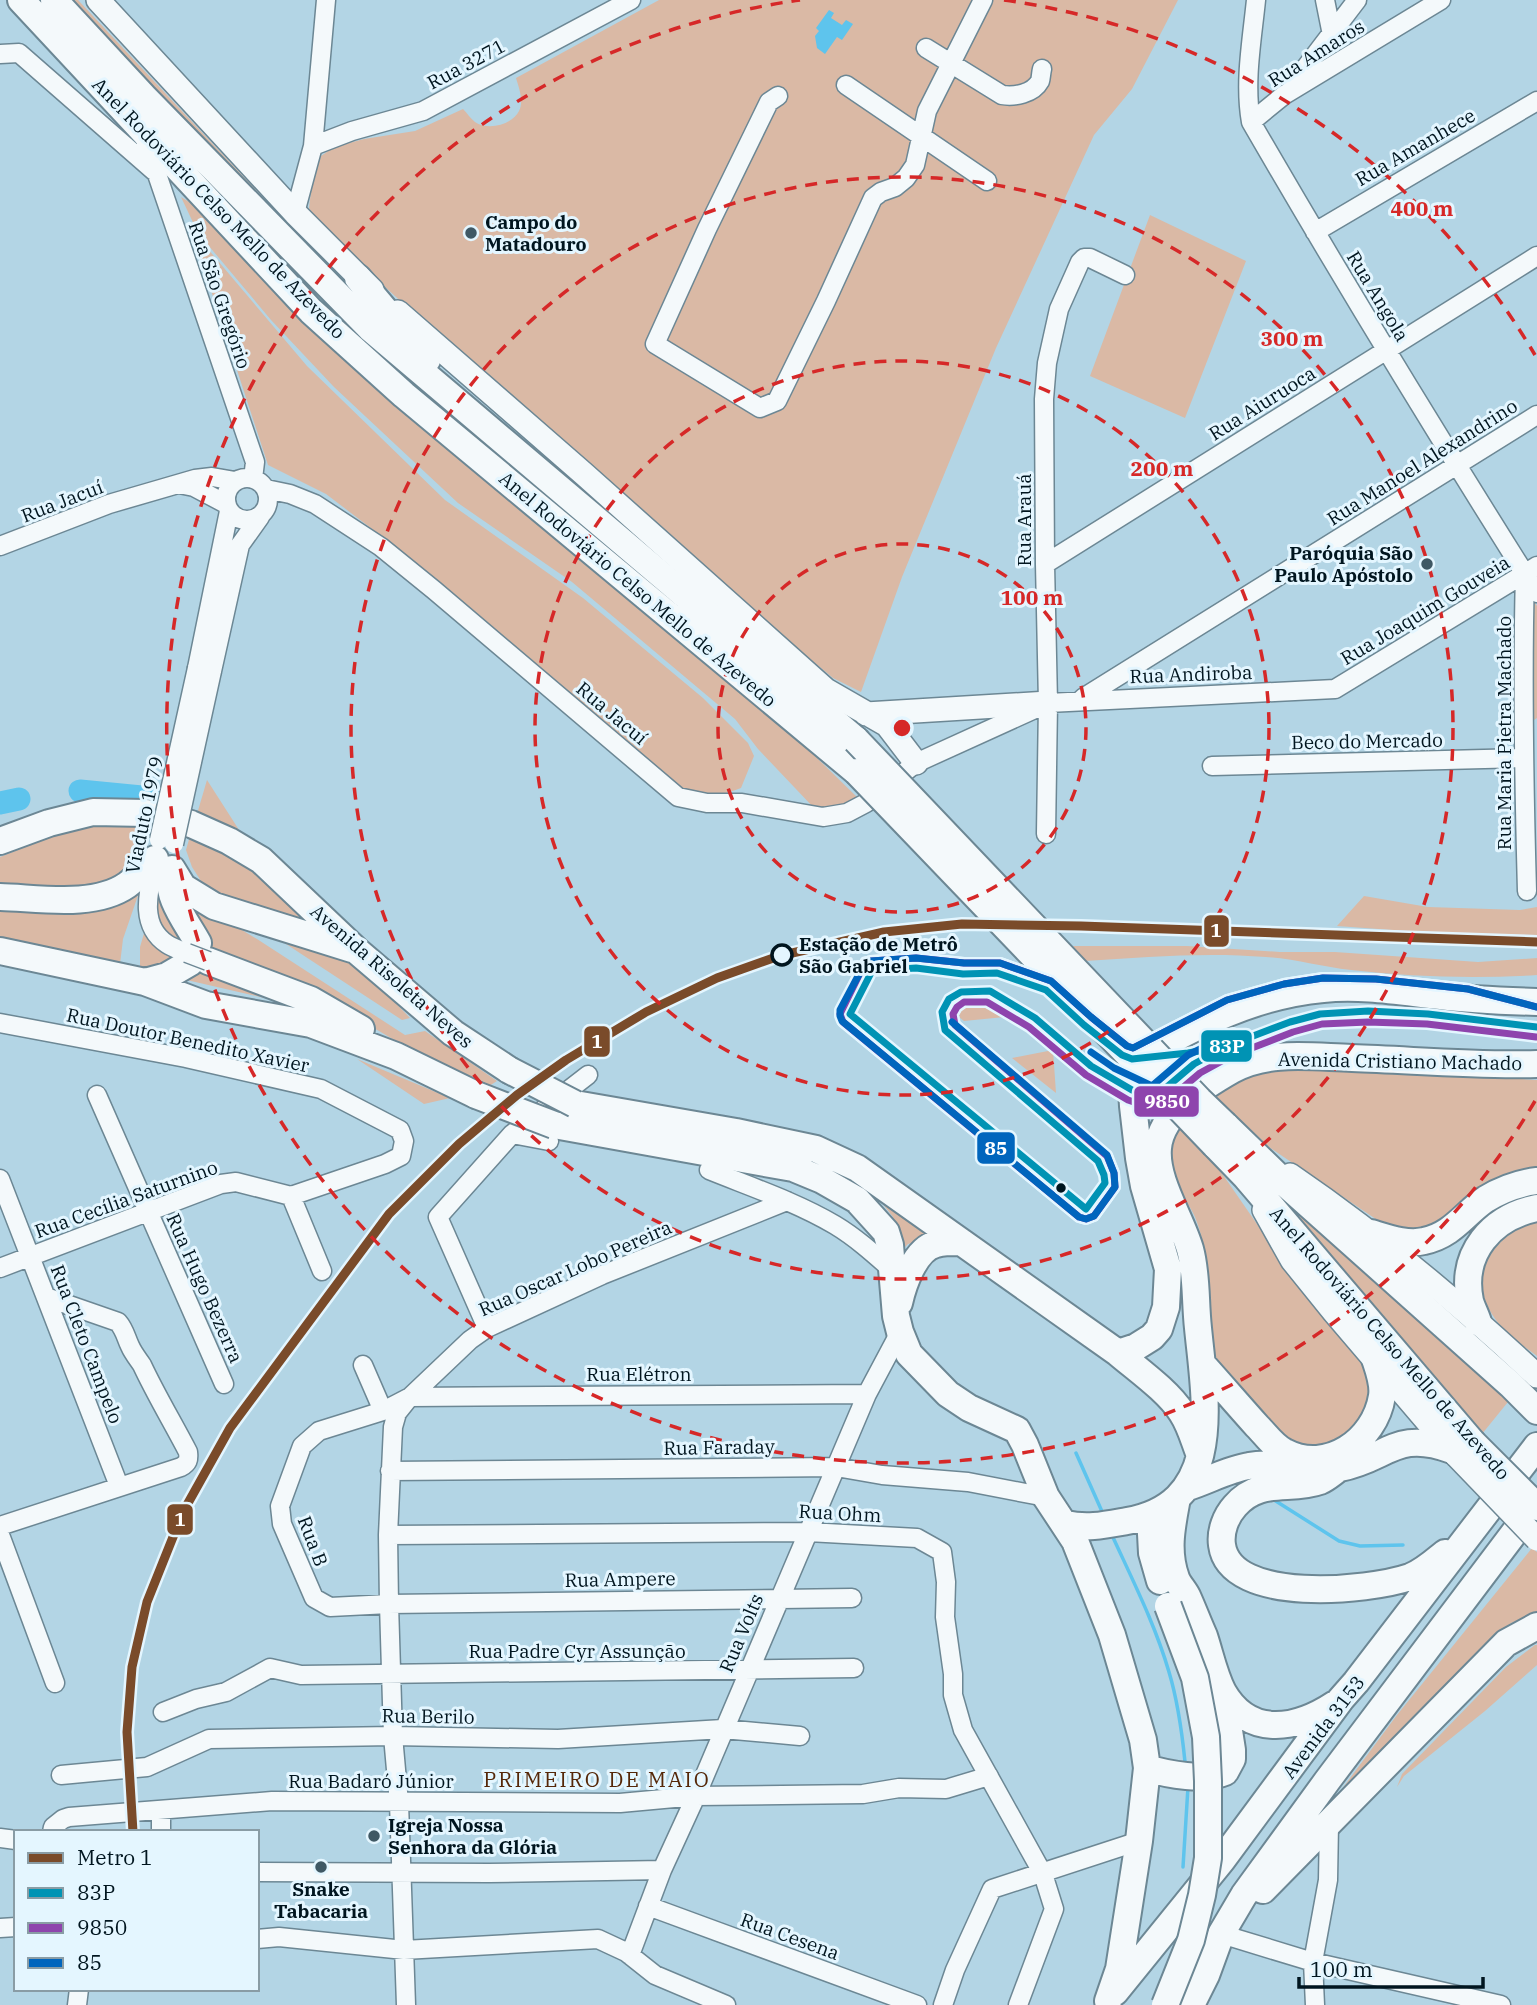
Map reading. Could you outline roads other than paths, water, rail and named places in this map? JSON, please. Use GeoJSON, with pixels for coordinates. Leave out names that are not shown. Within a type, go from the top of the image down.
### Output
{"type":"FeatureCollection","features":[{"type":"Feature","properties":{"kind":"highway","name":"Anel Rodoviário Celso Mello de Azevedo"},"geometry":{"type":"LineString","coordinates":[[54,0],[144,97],[370,328],[856,740],[1189,1090],[1246,1177],[1460,1450],[1537,1504]]}},
{"type":"Feature","properties":{"kind":"highway","name":"Anel Rodoviário Celso Mello de Azevedo"},"geometry":{"type":"LineString","coordinates":[[22,2],[311,311],[404,395],[857,772],[1220,1135],[1248,1147],[1288,1186],[1526,1376],[1537,1411]]}},
{"type":"Feature","properties":{"kind":"highway"},"geometry":{"type":"LineString","coordinates":[[358,278],[476,418]]}},
{"type":"Feature","properties":{"kind":"highway","name":"Avenida Risoleta Neves"},"geometry":{"type":"LineString","coordinates":[[0,841],[49,823],[93,812],[146,813],[191,824],[229,841],[261,860],[356,951],[453,1033],[509,1070],[575,1104],[816,1149],[857,1168],[1118,1353],[1181,1411],[1199,1455]]}},
{"type":"Feature","properties":{"kind":"highway"},"geometry":{"type":"LineString","coordinates":[[0,897],[76,900],[105,896],[127,885],[165,853]]}},
{"type":"Feature","properties":{"kind":"highway"},"geometry":{"type":"LineString","coordinates":[[165,853],[183,887],[214,906],[356,951]]}},
{"type":"Feature","properties":{"kind":"highway"},"geometry":{"type":"LineString","coordinates":[[145,982],[167,976],[191,962],[198,943],[173,896],[165,853]]}},
{"type":"Feature","properties":{"kind":"highway"},"geometry":{"type":"LineString","coordinates":[[0,951],[145,982],[206,1005],[311,1024],[396,1055],[551,1133],[793,1168],[822,1180],[857,1200],[886,1233],[890,1245],[898,1324],[909,1354],[948,1394],[969,1408],[1017,1430],[1025,1445],[1046,1497],[1075,1541],[1112,1635],[1143,1740],[1160,1771],[1139,1841],[1119,1969],[1107,2003]]}},
{"type":"Feature","properties":{"kind":"highway"},"geometry":{"type":"LineString","coordinates":[[198,957],[311,1000],[368,1033],[396,1055]]}},
{"type":"Feature","properties":{"kind":"highway"},"geometry":{"type":"LineString","coordinates":[[1118,1353],[1136,1347],[1152,1337],[1159,1329],[1166,1307],[1168,1269],[1144,1186],[1133,1106],[1132,1090],[1139,1058],[1231,1010],[1287,994],[1324,989],[1375,989],[1467,999],[1537,1002]]}},
{"type":"Feature","properties":{"kind":"highway","name":"Avenida Cristiano Machado"},"geometry":{"type":"LineString","coordinates":[[1202,1365],[1190,1249],[1164,1185],[1157,1149],[1163,1131],[1185,1101],[1234,1069],[1265,1059],[1288,1056],[1498,1065],[1537,1064]]}},
{"type":"Feature","properties":{"kind":"highway"},"geometry":{"type":"LineString","coordinates":[[1498,1065],[1537,1071]]}},
{"type":"Feature","properties":{"kind":"highway"},"geometry":{"type":"LineString","coordinates":[[1371,1233],[1395,1240],[1425,1241],[1450,1231],[1486,1199],[1507,1189],[1537,1181]]}},
{"type":"Feature","properties":{"kind":"highway"},"geometry":{"type":"LineString","coordinates":[[1478,1322],[1470,1301],[1469,1279],[1473,1257],[1484,1237],[1500,1222],[1519,1211],[1537,1208]]}},
{"type":"Feature","properties":{"kind":"highway"},"geometry":{"type":"LineString","coordinates":[[898,1324],[902,1288],[912,1266],[934,1244],[950,1235]]}},
{"type":"Feature","properties":{"kind":"highway"},"geometry":{"type":"LineString","coordinates":[[1202,1365],[1276,1447],[1312,1460],[1346,1450],[1355,1444],[1368,1428],[1382,1398],[1381,1380],[1375,1359]]}},
{"type":"Feature","properties":{"kind":"highway"},"geometry":{"type":"LineString","coordinates":[[1160,1771],[1215,1776],[1225,1772],[1232,1759],[1223,1692],[1203,1634],[1176,1578],[1170,1548],[1182,1493],[1196,1470],[1205,1425],[1202,1365]]}},
{"type":"Feature","properties":{"kind":"highway"},"geometry":{"type":"LineString","coordinates":[[1460,1450],[1423,1442],[1401,1444],[1338,1469],[1316,1482],[1257,1489],[1235,1505],[1225,1521],[1222,1532],[1223,1551],[1228,1563],[1235,1570],[1254,1580],[1314,1590],[1379,1584],[1411,1576],[1423,1571],[1469,1536]]}},
{"type":"Feature","properties":{"kind":"highway","name":"Avenida 3153"},"geometry":{"type":"LineString","coordinates":[[1107,2003],[1222,1860],[1341,1699],[1537,1446]]}},
{"type":"Feature","properties":{"kind":"highway"},"geometry":{"type":"LineString","coordinates":[[1065,1524],[1083,1528],[1141,1518],[1182,1493],[1248,1466],[1338,1469]]}},
{"type":"Feature","properties":{"kind":"highway","name":"Avenida 3153"},"geometry":{"type":"LineString","coordinates":[[1224,1928],[1244,1895],[1327,1781],[1537,1504]]}},
{"type":"Feature","properties":{"kind":"highway"},"geometry":{"type":"LineString","coordinates":[[1141,1518],[1168,1606],[1195,1678],[1206,1737],[1209,1781],[1208,1858],[1202,1895],[1191,1940],[1165,2005]]}},
{"type":"Feature","properties":{"kind":"highway"},"geometry":{"type":"LineString","coordinates":[[1191,2005],[1224,1928],[1506,1643],[1537,1626]]}},
{"type":"Feature","properties":{"kind":"highway"},"geometry":{"type":"LineString","coordinates":[[1223,1692],[1239,1712],[1261,1724],[1282,1725],[1315,1717],[1341,1699]]}},
{"type":"Feature","properties":{"kind":"main road"},"geometry":{"type":"LineString","coordinates":[[98,0],[358,278],[584,474],[826,690],[887,725],[916,763]]}},
{"type":"Feature","properties":{"kind":"main road"},"geometry":{"type":"LineString","coordinates":[[866,714],[1048,703]]}},
{"type":"Feature","properties":{"kind":"main road","name":"Anel Rodoviário Celso Mello de Azevedo"},"geometry":{"type":"LineString","coordinates":[[1248,1147],[1415,1267],[1478,1322],[1526,1376]]}},
{"type":"Feature","properties":{"kind":"main road","name":"Anel Rodoviário Celso Mello de Azevedo"},"geometry":{"type":"LineString","coordinates":[[1246,1177],[1292,1260],[1375,1359],[1460,1450],[1537,1539]]}},
{"type":"Feature","properties":{"kind":"street"},"geometry":{"type":"LineString","coordinates":[[295,213],[313,146],[326,0]]}},
{"type":"Feature","properties":{"kind":"street","name":"Rua 3271"},"geometry":{"type":"LineString","coordinates":[[313,146],[352,131],[423,111],[631,0]]}},
{"type":"Feature","properties":{"kind":"street"},"geometry":{"type":"LineString","coordinates":[[778,96],[769,102],[655,344],[760,408],[777,401],[873,198],[895,187],[915,165],[927,111],[983,0]]}},
{"type":"Feature","properties":{"kind":"street","name":"Rua Angola"},"geometry":{"type":"LineString","coordinates":[[1256,0],[1249,78],[1248,106],[1251,122],[1457,464],[1531,570],[1537,593]]}},
{"type":"Feature","properties":{"kind":"street"},"geometry":{"type":"LineString","coordinates":[[1325,0],[1332,35]]}},
{"type":"Feature","properties":{"kind":"street"},"geometry":{"type":"LineString","coordinates":[[1284,95],[1357,0]]}},
{"type":"Feature","properties":{"kind":"street","name":"Rua Amaros"},"geometry":{"type":"LineString","coordinates":[[1251,122],[1284,95],[1441,0]]}},
{"type":"Feature","properties":{"kind":"street"},"geometry":{"type":"LineString","coordinates":[[926,48],[1002,95],[1027,93],[1039,83],[1042,69]]}},
{"type":"Feature","properties":{"kind":"street"},"geometry":{"type":"LineString","coordinates":[[0,54],[19,53],[156,174]]}},
{"type":"Feature","properties":{"kind":"street"},"geometry":{"type":"LineString","coordinates":[[846,85],[987,181]]}},
{"type":"Feature","properties":{"kind":"street","name":"Rua Amanhece"},"geometry":{"type":"LineString","coordinates":[[1315,232],[1537,101]]}},
{"type":"Feature","properties":{"kind":"street","name":"Rua São Gregório"},"geometry":{"type":"LineString","coordinates":[[140,126],[255,462],[252,483]]}},
{"type":"Feature","properties":{"kind":"street","name":"Rua Aiuruoca"},"geometry":{"type":"LineString","coordinates":[[1045,564],[1537,256]]}},
{"type":"Feature","properties":{"kind":"street","name":"Rua Arauá"},"geometry":{"type":"LineString","coordinates":[[1046,834],[1048,703],[1044,399],[1047,363],[1059,309],[1080,262],[1084,258],[1090,258],[1125,275]]}},
{"type":"Feature","properties":{"kind":"street","name":"Rua Manoel Alexandrino"},"geometry":{"type":"LineString","coordinates":[[1080,700],[1537,415]]}},
{"type":"Feature","properties":{"kind":"street","name":"Rua Jacuí"},"geometry":{"type":"LineString","coordinates":[[2,540],[195,479],[212,477],[252,483],[290,494],[315,505],[381,547],[678,797],[707,803],[753,804],[823,817],[847,813],[866,803],[916,763]]}},
{"type":"Feature","properties":{"kind":"street"},"geometry":{"type":"LineString","coordinates":[[252,483],[268,504],[240,545],[205,669],[228,508],[227,491],[252,483]]}},
{"type":"Feature","properties":{"kind":"street"},"geometry":{"type":"LineString","coordinates":[[179,484],[194,487],[228,508],[234,517],[247,521],[290,504],[315,505]]}},
{"type":"Feature","properties":{"kind":"street","name":"Rua Joaquim Gouveia"},"geometry":{"type":"LineString","coordinates":[[1335,690],[1531,570]]}},
{"type":"Feature","properties":{"kind":"street","name":"Rua Maria Pietra Machado"},"geometry":{"type":"LineString","coordinates":[[1527,891],[1523,758],[1530,727],[1522,661],[1531,570]]}},
{"type":"Feature","properties":{"kind":"street","name":"Viaduto 1979"},"geometry":{"type":"LineString","coordinates":[[198,957],[168,946],[157,936],[149,920],[147,899],[165,853],[205,669]]}},
{"type":"Feature","properties":{"kind":"street","name":"Rua Andiroba"},"geometry":{"type":"LineString","coordinates":[[1048,703],[1335,690]]}},
{"type":"Feature","properties":{"kind":"street"},"geometry":{"type":"LineString","coordinates":[[916,763],[1048,703]]}},
{"type":"Feature","properties":{"kind":"street","name":"Beco do Mercado"},"geometry":{"type":"LineString","coordinates":[[1212,766],[1523,758]]}},
{"type":"Feature","properties":{"kind":"street","name":"Rua Doutor Benedito Xavier"},"geometry":{"type":"LineString","coordinates":[[0,1023],[186,1058],[321,1089],[400,1130],[404,1141],[401,1156],[291,1196]]}},
{"type":"Feature","properties":{"kind":"street"},"geometry":{"type":"LineString","coordinates":[[487,1328],[438,1217],[512,1134],[587,1075]]}},
{"type":"Feature","properties":{"kind":"street","name":"Rua Hugo Bezerra"},"geometry":{"type":"LineString","coordinates":[[97,1095],[224,1384]]}},
{"type":"Feature","properties":{"kind":"street"},"geometry":{"type":"LineString","coordinates":[[512,1134],[551,1133]]}},
{"type":"Feature","properties":{"kind":"street"},"geometry":{"type":"LineString","coordinates":[[709,1170],[834,1224],[859,1241],[892,1275]]}},
{"type":"Feature","properties":{"kind":"street","name":"Rua Cleto Campelo"},"geometry":{"type":"LineString","coordinates":[[0,1179],[119,1486]]}},
{"type":"Feature","properties":{"kind":"street","name":"Rua Cecília Saturnino"},"geometry":{"type":"LineString","coordinates":[[0,1268],[221,1184],[236,1182],[291,1196]]}},
{"type":"Feature","properties":{"kind":"street"},"geometry":{"type":"LineString","coordinates":[[291,1196],[322,1271]]}},
{"type":"Feature","properties":{"kind":"street","name":"Rua Oscar Lobo Pereira"},"geometry":{"type":"LineString","coordinates":[[319,1431],[383,1411],[410,1396],[470,1340],[487,1328],[602,1275],[787,1202]]}},
{"type":"Feature","properties":{"kind":"street"},"geometry":{"type":"LineString","coordinates":[[834,1224],[865,1227],[886,1233]]}},
{"type":"Feature","properties":{"kind":"street"},"geometry":{"type":"LineString","coordinates":[[0,1526],[181,1467],[189,1459],[188,1452],[118,1322],[46,1297]]}},
{"type":"Feature","properties":{"kind":"street","name":"Rua Volts"},"geometry":{"type":"LineString","coordinates":[[630,1955],[662,1871],[898,1324]]}},
{"type":"Feature","properties":{"kind":"street"},"geometry":{"type":"LineString","coordinates":[[363,1365],[383,1411]]}},
{"type":"Feature","properties":{"kind":"street","name":"Rua Elétron"},"geometry":{"type":"LineString","coordinates":[[410,1396],[867,1394]]}},
{"type":"Feature","properties":{"kind":"street"},"geometry":{"type":"LineString","coordinates":[[406,2005],[400,1802],[393,1736],[388,1535],[393,1427],[397,1413],[410,1396]]}},
{"type":"Feature","properties":{"kind":"street","name":"Rua B"},"geometry":{"type":"LineString","coordinates":[[319,1431],[302,1446],[280,1506],[282,1524],[314,1598],[330,1607],[389,1604]]}},
{"type":"Feature","properties":{"kind":"street","name":"Rua Faraday"},"geometry":{"type":"LineString","coordinates":[[390,1471],[836,1467],[882,1475],[968,1482],[1046,1497]]}},
{"type":"Feature","properties":{"kind":"street","name":"Rua Ohm"},"geometry":{"type":"LineString","coordinates":[[388,1535],[808,1532],[917,1538],[942,1552],[953,1695],[963,1730],[1043,1874],[1054,1909],[1018,2005]]}},
{"type":"Feature","properties":{"kind":"street"},"geometry":{"type":"LineString","coordinates":[[0,1535],[55,1683]]}},
{"type":"Feature","properties":{"kind":"street","name":"Rua Ampere"},"geometry":{"type":"LineString","coordinates":[[389,1604],[852,1598]]}},
{"type":"Feature","properties":{"kind":"street","name":"Rua Padre Cyr Assunção"},"geometry":{"type":"LineString","coordinates":[[163,1712],[196,1699],[226,1692],[270,1668],[301,1675],[854,1668]]}},
{"type":"Feature","properties":{"kind":"street","name":"Rua Berilo"},"geometry":{"type":"LineString","coordinates":[[61,1775],[146,1768],[209,1740],[393,1736],[558,1739],[723,1729],[800,1736]]}},
{"type":"Feature","properties":{"kind":"street","name":"Rua Badaró Júnior"},"geometry":{"type":"LineString","coordinates":[[52,1830],[52,1826],[69,1817],[272,1801],[620,1803],[695,1796],[863,1794],[899,1788],[946,1789],[989,1776]]}},
{"type":"Feature","properties":{"kind":"street"},"geometry":{"type":"LineString","coordinates":[[161,1811],[161,1830]]}},
{"type":"Feature","properties":{"kind":"street"},"geometry":{"type":"LineString","coordinates":[[1303,2005],[1328,1880],[1329,1824]]}},
{"type":"Feature","properties":{"kind":"street"},"geometry":{"type":"LineString","coordinates":[[943,2005],[992,1889],[1139,1841]]}},
{"type":"Feature","properties":{"kind":"street"},"geometry":{"type":"LineString","coordinates":[[259,1871],[662,1871]]}},
{"type":"Feature","properties":{"kind":"street","name":"Rua Cesena"},"geometry":{"type":"LineString","coordinates":[[648,1906],[917,2005]]}},
{"type":"Feature","properties":{"kind":"street"},"geometry":{"type":"LineString","coordinates":[[1224,1928],[1313,1962],[1501,2005]]}},
{"type":"Feature","properties":{"kind":"street"},"geometry":{"type":"LineString","coordinates":[[259,1939],[279,1937],[404,1950],[598,1938],[630,1955],[654,1975],[726,2005]]}},
{"type":"Feature","properties":{"kind":"street"},"geometry":{"type":"LineString","coordinates":[[1313,1962],[1315,2005]]}},
{"type":"Feature","properties":{"kind":"water"},"geometry":{"type":"Polygon","coordinates":[[[829,10],[834,13],[831,18],[842,25],[846,20],[853,24],[842,40],[837,37],[825,54],[817,48],[815,36],[819,31],[816,28],[829,10]]]}},
{"type":"Feature","properties":{"kind":"waterway"},"geometry":{"type":"LineString","coordinates":[[80,791],[152,798]]}},
{"type":"Feature","properties":{"kind":"waterway"},"geometry":{"type":"LineString","coordinates":[[0,803],[19,799]]}},
{"type":"Feature","properties":{"kind":"waterway"},"geometry":{"type":"LineString","coordinates":[[1076,1453],[1104,1516]]}},
{"type":"Feature","properties":{"kind":"waterway"},"geometry":{"type":"LineString","coordinates":[[1271,1498],[1339,1541],[1360,1546],[1403,1545]]}},
{"type":"Feature","properties":{"kind":"waterway"},"geometry":{"type":"LineString","coordinates":[[1111,1533],[1143,1602],[1163,1654],[1177,1706],[1185,1762]]}},
{"type":"Feature","properties":{"kind":"waterway"},"geometry":{"type":"LineString","coordinates":[[1183,1867],[1188,1787]]}},
{"type":"Feature","properties":{"kind":"metro line","name":"1"},"geometry":{"type":"LineString","coordinates":[[133,1830],[127,1732],[132,1667],[147,1602],[183,1512],[230,1428],[389,1214],[459,1144],[517,1095],[566,1060],[646,1012],[717,978],[779,956],[884,932],[962,924],[1537,942]]}},
{"type":"Feature","properties":{"kind":"place","name":"Campo do Matadouro"},"geometry":{"type":"Point","coordinates":[471,233]}},
{"type":"Feature","properties":{"kind":"place","name":"Paróquia São Paulo Apóstolo"},"geometry":{"type":"Point","coordinates":[1427,564]}},
{"type":"Feature","properties":{"kind":"place","name":"Estação de Metrô São Gabriel"},"geometry":{"type":"Point","coordinates":[782,955]}},
{"type":"Feature","properties":{"kind":"place","name":"Igreja Nossa Senhora da Glória"},"geometry":{"type":"Point","coordinates":[374,1836]}},
{"type":"Feature","properties":{"kind":"place","name":"Snake Tabacaria"},"geometry":{"type":"Point","coordinates":[321,1867]}},
{"type":"Feature","properties":{"kind":"district","name":"PRIMEIRO DE MAIO"},"geometry":{"type":"Point","coordinates":[597,1780]}}]}
